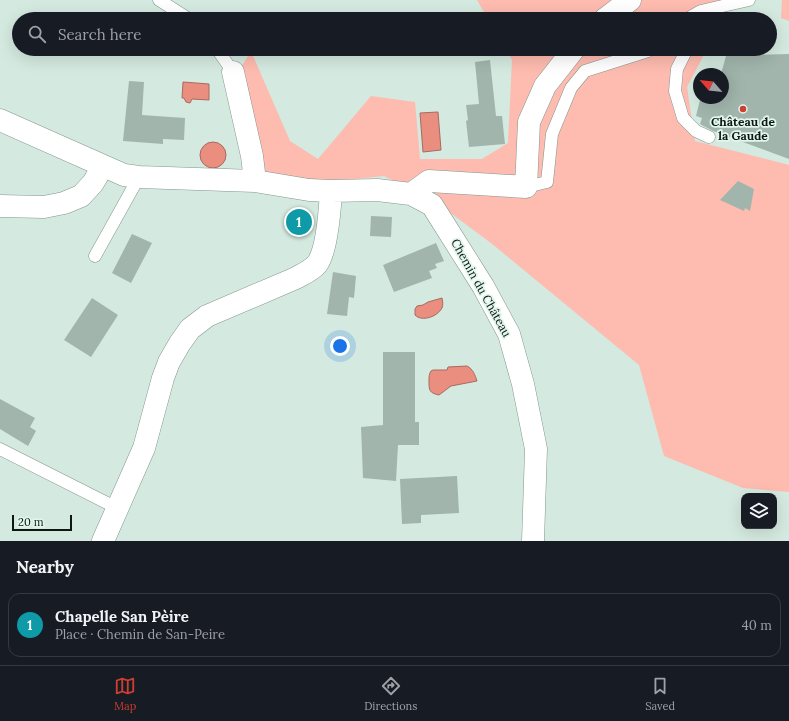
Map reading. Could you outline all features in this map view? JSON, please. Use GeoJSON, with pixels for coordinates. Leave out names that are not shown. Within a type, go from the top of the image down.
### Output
{"type":"FeatureCollection","features":[{"type":"Feature","properties":{"kind":"street"},"geometry":{"type":"LineString","coordinates":[[614,12],[630,0]]}},
{"type":"Feature","properties":{"kind":"street"},"geometry":{"type":"LineString","coordinates":[[411,194],[429,181],[526,187],[529,122],[545,86],[569,56]]}},
{"type":"Feature","properties":{"kind":"street"},"geometry":{"type":"LineString","coordinates":[[233,72],[252,156],[255,181]]}},
{"type":"Feature","properties":{"kind":"street","name":"Chemin du Château"},"geometry":{"type":"LineString","coordinates":[[0,120],[124,175],[139,178],[255,181],[309,190],[377,190],[411,194],[432,205],[483,286],[509,334],[523,384],[536,450],[533,541]]}},
{"type":"Feature","properties":{"kind":"street"},"geometry":{"type":"LineString","coordinates":[[0,206],[44,207],[64,203],[82,196],[93,184],[103,166]]}},
{"type":"Feature","properties":{"kind":"street"},"geometry":{"type":"LineString","coordinates":[[102,541],[144,448],[163,378],[180,343],[190,329],[207,316],[296,278],[308,272],[316,264],[322,255],[329,218],[331,191]]}},
{"type":"Feature","properties":{"kind":"lane"},"geometry":{"type":"LineString","coordinates":[[158,0],[178,12]]}},
{"type":"Feature","properties":{"kind":"lane"},"geometry":{"type":"LineString","coordinates":[[710,12],[749,0]]}},
{"type":"Feature","properties":{"kind":"lane"},"geometry":{"type":"LineString","coordinates":[[222,56],[233,72]]}},
{"type":"Feature","properties":{"kind":"lane"},"geometry":{"type":"LineString","coordinates":[[526,187],[547,182],[552,134],[571,88],[585,71],[632,56]]}},
{"type":"Feature","properties":{"kind":"lane"},"geometry":{"type":"LineString","coordinates":[[684,56],[677,69],[675,91],[683,118],[696,131],[709,137]]}},
{"type":"Feature","properties":{"kind":"lane"},"geometry":{"type":"LineString","coordinates":[[95,256],[139,178]]}},
{"type":"Feature","properties":{"kind":"lane"},"geometry":{"type":"LineString","coordinates":[[0,449],[117,508]]}},
{"type":"Feature","properties":{"kind":"shaded area"},"geometry":{"type":"Polygon","coordinates":[[[477,0],[733,0],[727,12],[484,12],[477,0]]]}},
{"type":"Feature","properties":{"kind":"shaded area"},"geometry":{"type":"Polygon","coordinates":[[[782,0],[789,0],[789,21],[781,18],[782,0]]]}},
{"type":"Feature","properties":{"kind":"shaded area"},"geometry":{"type":"Polygon","coordinates":[[[248,56],[253,56],[290,141],[318,159],[371,96],[415,102],[420,159],[482,159],[508,143],[512,60],[510,56],[703,56],[697,68],[693,68],[693,76],[687,87],[695,141],[789,165],[789,492],[743,488],[664,456],[639,365],[491,243],[437,203],[384,176],[317,183],[256,174],[237,74],[248,56]]]}},
{"type":"Feature","properties":{"kind":"shaded area"},"geometry":{"type":"Polygon","coordinates":[[[183,82],[209,84],[209,100],[192,99],[190,103],[186,102],[184,98],[182,98],[183,82]]]}},
{"type":"Feature","properties":{"kind":"shaded area"},"geometry":{"type":"Polygon","coordinates":[[[438,112],[441,150],[423,152],[420,113],[438,112]]]}},
{"type":"Feature","properties":{"kind":"shaded area"},"geometry":{"type":"Polygon","coordinates":[[[213,142],[222,146],[226,155],[222,164],[213,168],[204,164],[200,155],[204,146],[213,142]]]}},
{"type":"Feature","properties":{"kind":"shaded area"},"geometry":{"type":"Polygon","coordinates":[[[442,298],[442,308],[437,314],[429,318],[421,318],[415,315],[415,309],[417,306],[442,298]]]}},
{"type":"Feature","properties":{"kind":"shaded area"},"geometry":{"type":"Polygon","coordinates":[[[467,366],[475,374],[477,381],[451,386],[439,395],[430,391],[429,374],[431,371],[447,370],[448,367],[467,366]]]}},
{"type":"Feature","properties":{"kind":"building","name":"Château de la Gaude"},"geometry":{"type":"Polygon","coordinates":[[[777,54],[789,54],[789,159],[713,131],[700,124],[702,118],[696,116],[699,104],[729,104],[729,68],[723,68],[726,56],[777,56],[777,54]]]}},
{"type":"Feature","properties":{"kind":"building"},"geometry":{"type":"Polygon","coordinates":[[[490,60],[496,116],[502,116],[505,144],[469,147],[466,105],[479,104],[475,62],[490,60]]]}},
{"type":"Feature","properties":{"kind":"building"},"geometry":{"type":"Polygon","coordinates":[[[129,81],[144,82],[142,115],[185,118],[184,140],[163,139],[163,144],[123,141],[129,81]]]}},
{"type":"Feature","properties":{"kind":"building"},"geometry":{"type":"Polygon","coordinates":[[[738,181],[754,189],[750,211],[745,208],[744,211],[720,200],[738,181]]]}},
{"type":"Feature","properties":{"kind":"building"},"geometry":{"type":"Polygon","coordinates":[[[298,209],[306,211],[310,216],[305,236],[287,230],[294,210],[298,209]]]}},
{"type":"Feature","properties":{"kind":"building"},"geometry":{"type":"Polygon","coordinates":[[[371,216],[392,217],[391,237],[370,236],[371,216]]]}},
{"type":"Feature","properties":{"kind":"building"},"geometry":{"type":"Polygon","coordinates":[[[132,234],[152,243],[131,283],[112,273],[132,234]]]}},
{"type":"Feature","properties":{"kind":"building"},"geometry":{"type":"Polygon","coordinates":[[[436,243],[444,261],[435,264],[437,268],[429,271],[432,278],[394,292],[383,265],[436,243]]]}},
{"type":"Feature","properties":{"kind":"building"},"geometry":{"type":"Polygon","coordinates":[[[333,272],[356,276],[354,298],[349,297],[347,316],[327,314],[333,272]]]}},
{"type":"Feature","properties":{"kind":"building"},"geometry":{"type":"Polygon","coordinates":[[[92,298],[118,315],[91,357],[64,340],[92,298]]]}},
{"type":"Feature","properties":{"kind":"building"},"geometry":{"type":"Polygon","coordinates":[[[383,352],[415,352],[415,422],[419,422],[419,445],[398,445],[396,481],[363,478],[361,427],[383,425],[383,352]]]}},
{"type":"Feature","properties":{"kind":"building"},"geometry":{"type":"Polygon","coordinates":[[[0,399],[35,418],[30,427],[36,431],[28,446],[0,429],[0,399]]]}},
{"type":"Feature","properties":{"kind":"building"},"geometry":{"type":"Polygon","coordinates":[[[457,476],[459,513],[421,515],[421,523],[402,524],[400,479],[457,476]]]}},
{"type":"Feature","properties":{"kind":"place","name":"Château de la Gaude"},"geometry":{"type":"Point","coordinates":[743,109]}},
{"type":"Feature","properties":{"kind":"place","name":"Chapelle San Pèire"},"geometry":{"type":"Point","coordinates":[299,222]}}]}
